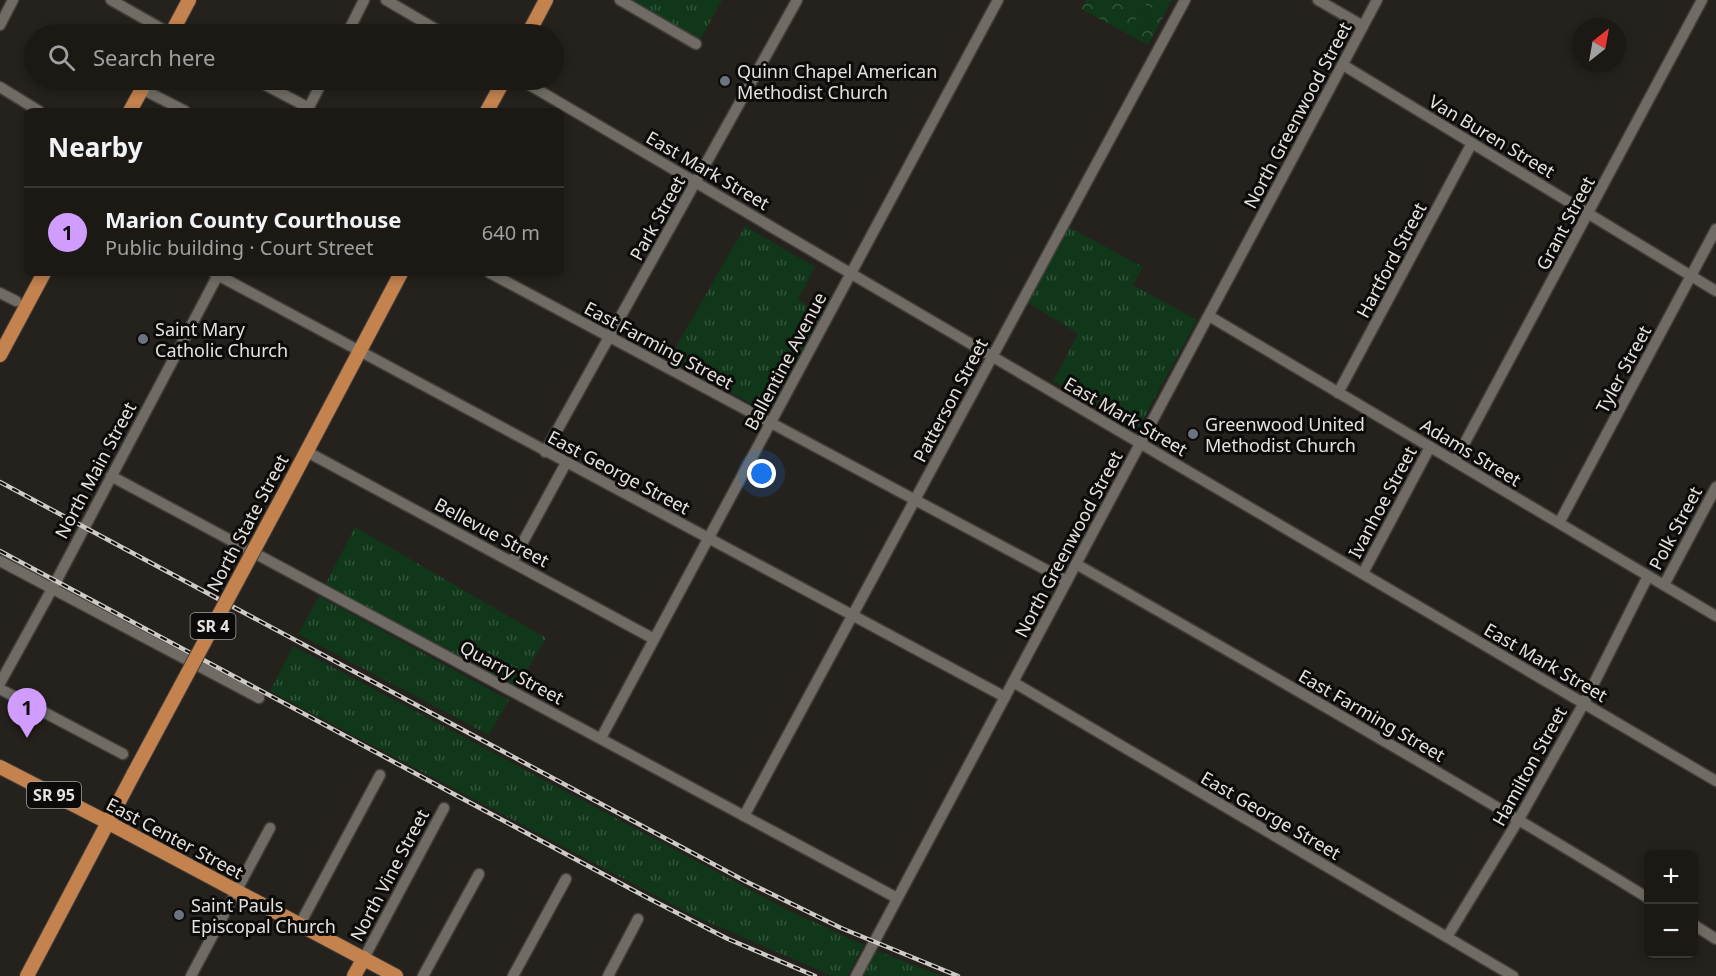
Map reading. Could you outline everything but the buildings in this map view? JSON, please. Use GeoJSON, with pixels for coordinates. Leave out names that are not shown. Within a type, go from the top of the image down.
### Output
{"type":"FeatureCollection","features":[{"type":"Feature","properties":{"kind":"main road"},"geometry":{"type":"LineString","coordinates":[[176,24],[189,0]]}},
{"type":"Feature","properties":{"kind":"main road"},"geometry":{"type":"LineString","coordinates":[[533,24],[546,0]]}},
{"type":"Feature","properties":{"kind":"main road"},"geometry":{"type":"LineString","coordinates":[[132,108],[141,90]]}},
{"type":"Feature","properties":{"kind":"main road"},"geometry":{"type":"LineString","coordinates":[[489,108],[499,90]]}},
{"type":"Feature","properties":{"kind":"main road"},"geometry":{"type":"LineString","coordinates":[[0,355],[42,276]]}},
{"type":"Feature","properties":{"kind":"main road","name":"North State Street"},"geometry":{"type":"LineString","coordinates":[[109,823],[399,276]]}},
{"type":"Feature","properties":{"kind":"main road","name":"East Center Street"},"geometry":{"type":"LineString","coordinates":[[0,767],[396,976]]}},
{"type":"Feature","properties":{"kind":"main road","name":"SR 4"},"geometry":{"type":"LineString","coordinates":[[27,976],[109,823]]}},
{"type":"Feature","properties":{"kind":"main road"},"geometry":{"type":"LineString","coordinates":[[354,976],[364,958]]}},
{"type":"Feature","properties":{"kind":"street"},"geometry":{"type":"LineString","coordinates":[[0,25],[14,0]]}},
{"type":"Feature","properties":{"kind":"street"},"geometry":{"type":"LineString","coordinates":[[111,0],[153,24]]}},
{"type":"Feature","properties":{"kind":"street"},"geometry":{"type":"LineString","coordinates":[[352,24],[364,0]]}},
{"type":"Feature","properties":{"kind":"street"},"geometry":{"type":"LineString","coordinates":[[386,0],[427,24]]}},
{"type":"Feature","properties":{"kind":"street"},"geometry":{"type":"LineString","coordinates":[[620,0],[696,44]]}},
{"type":"Feature","properties":{"kind":"street","name":"Park Street"},"geometry":{"type":"LineString","coordinates":[[545,452],[797,0]]}},
{"type":"Feature","properties":{"kind":"street","name":"Ballentine Avenue"},"geometry":{"type":"LineString","coordinates":[[601,738],[998,0]]}},
{"type":"Feature","properties":{"kind":"street","name":"Patterson Street"},"geometry":{"type":"LineString","coordinates":[[744,816],[1185,0]]}},
{"type":"Feature","properties":{"kind":"street"},"geometry":{"type":"LineString","coordinates":[[1318,0],[1363,27]]}},
{"type":"Feature","properties":{"kind":"street","name":"North Greenwood Street"},"geometry":{"type":"LineString","coordinates":[[856,976],[1377,0]]}},
{"type":"Feature","properties":{"kind":"street","name":"Grant Street"},"geometry":{"type":"LineString","coordinates":[[1455,461],[1702,0]]}},
{"type":"Feature","properties":{"kind":"street","name":"Van Buren Street"},"geometry":{"type":"LineString","coordinates":[[1343,65],[1716,291]]}},
{"type":"Feature","properties":{"kind":"street"},"geometry":{"type":"LineString","coordinates":[[0,87],[34,108]]}},
{"type":"Feature","properties":{"kind":"street"},"geometry":{"type":"LineString","coordinates":[[153,90],[180,108]]}},
{"type":"Feature","properties":{"kind":"street"},"geometry":{"type":"LineString","coordinates":[[274,90],[306,108]]}},
{"type":"Feature","properties":{"kind":"street"},"geometry":{"type":"LineString","coordinates":[[309,108],[318,90]]}},
{"type":"Feature","properties":{"kind":"street","name":"East Mark Street"},"geometry":{"type":"LineString","coordinates":[[538,90],[1716,781]]}},
{"type":"Feature","properties":{"kind":"street","name":"Hartford Street"},"geometry":{"type":"LineString","coordinates":[[1338,393],[1472,143]]}},
{"type":"Feature","properties":{"kind":"street","name":"Tyler Street"},"geometry":{"type":"LineString","coordinates":[[1559,523],[1716,230]]}},
{"type":"Feature","properties":{"kind":"street","name":"North Main Street"},"geometry":{"type":"LineString","coordinates":[[0,683],[52,589],[216,276]]}},
{"type":"Feature","properties":{"kind":"street","name":"East George Street"},"geometry":{"type":"LineString","coordinates":[[221,276],[1005,697]]}},
{"type":"Feature","properties":{"kind":"street","name":"East Farming Street"},"geometry":{"type":"LineString","coordinates":[[496,276],[1067,581]]}},
{"type":"Feature","properties":{"kind":"street"},"geometry":{"type":"LineString","coordinates":[[0,293],[16,301]]}},
{"type":"Feature","properties":{"kind":"street","name":"Adams Street"},"geometry":{"type":"LineString","coordinates":[[1209,315],[1716,616]]}},
{"type":"Feature","properties":{"kind":"street","name":"Ivanhoe Street"},"geometry":{"type":"LineString","coordinates":[[1363,573],[1430,447]]}},
{"type":"Feature","properties":{"kind":"street","name":"Bellevue Street"},"geometry":{"type":"LineString","coordinates":[[313,454],[654,639]]}},
{"type":"Feature","properties":{"kind":"street"},"geometry":{"type":"LineString","coordinates":[[512,562],[566,463]]}},
{"type":"Feature","properties":{"kind":"street","name":"Quarry Street"},"geometry":{"type":"LineString","coordinates":[[111,476],[897,898]]}},
{"type":"Feature","properties":{"kind":"street","name":"Polk Street"},"geometry":{"type":"LineString","coordinates":[[1664,585],[1716,487]]}},
{"type":"Feature","properties":{"kind":"street"},"geometry":{"type":"LineString","coordinates":[[0,561],[260,698]]}},
{"type":"Feature","properties":{"kind":"street","name":"East Farming Street"},"geometry":{"type":"LineString","coordinates":[[1076,564],[1519,819],[1644,896]]}},
{"type":"Feature","properties":{"kind":"street","name":"Hamilton Street"},"geometry":{"type":"LineString","coordinates":[[1447,937],[1519,819],[1584,703],[1648,576]]}},
{"type":"Feature","properties":{"kind":"street","name":"East George Street"},"geometry":{"type":"LineString","coordinates":[[1013,682],[1513,976]]}},
{"type":"Feature","properties":{"kind":"street"},"geometry":{"type":"LineString","coordinates":[[0,688],[123,754]]}},
{"type":"Feature","properties":{"kind":"street"},"geometry":{"type":"LineString","coordinates":[[300,924],[380,775]]}},
{"type":"Feature","properties":{"kind":"street","name":"North Vine Street"},"geometry":{"type":"LineString","coordinates":[[364,958],[444,808]]}},
{"type":"Feature","properties":{"kind":"street"},"geometry":{"type":"LineString","coordinates":[[191,976],[270,828]]}},
{"type":"Feature","properties":{"kind":"street"},"geometry":{"type":"LineString","coordinates":[[423,976],[479,874]]}},
{"type":"Feature","properties":{"kind":"street"},"geometry":{"type":"LineString","coordinates":[[513,976],[566,879]]}},
{"type":"Feature","properties":{"kind":"street"},"geometry":{"type":"LineString","coordinates":[[608,976],[638,919]]}},
{"type":"Feature","properties":{"kind":"street"},"geometry":{"type":"LineString","coordinates":[[1698,928],[1716,939]]}},
{"type":"Feature","properties":{"kind":"green space"},"geometry":{"type":"Polygon","coordinates":[[[628,0],[722,0],[699,42],[628,0]]]}},
{"type":"Feature","properties":{"kind":"green space"},"geometry":{"type":"Polygon","coordinates":[[[1086,0],[1172,0],[1148,45],[1081,9],[1086,0]]]}},
{"type":"Feature","properties":{"kind":"green space"},"geometry":{"type":"Polygon","coordinates":[[[1144,4],[1154,9],[1143,28],[1134,23],[1144,4]]]}},
{"type":"Feature","properties":{"kind":"green space"},"geometry":{"type":"Polygon","coordinates":[[[745,226],[815,267],[798,299],[824,317],[772,414],[668,361],[745,226]]]}},
{"type":"Feature","properties":{"kind":"green space"},"geometry":{"type":"Polygon","coordinates":[[[1067,226],[1143,267],[1133,285],[1197,320],[1138,429],[1053,381],[1078,334],[1027,302],[1067,226]]]}},
{"type":"Feature","properties":{"kind":"green space"},"geometry":{"type":"Polygon","coordinates":[[[355,527],[546,638],[514,693],[324,587],[355,527]]]}},
{"type":"Feature","properties":{"kind":"green space"},"geometry":{"type":"Polygon","coordinates":[[[319,596],[509,700],[489,735],[298,634],[319,596]]]}},
{"type":"Feature","properties":{"kind":"green space"},"geometry":{"type":"Polygon","coordinates":[[[293,646],[788,910],[864,945],[847,976],[832,976],[694,916],[270,691],[293,646]]]}},
{"type":"Feature","properties":{"kind":"green space"},"geometry":{"type":"Polygon","coordinates":[[[875,950],[942,976],[860,976],[875,950]]]}},
{"type":"Feature","properties":{"kind":"railway"},"geometry":{"type":"LineString","coordinates":[[0,482],[745,881],[841,928],[958,976]]}},
{"type":"Feature","properties":{"kind":"railway"},"geometry":{"type":"LineString","coordinates":[[0,551],[646,897],[728,939],[815,976]]}},
{"type":"Feature","properties":{"kind":"place","name":"Quinn Chapel American Methodist Church"},"geometry":{"type":"Point","coordinates":[725,81]}},
{"type":"Feature","properties":{"kind":"place","name":"Saint Mary Catholic Church"},"geometry":{"type":"Point","coordinates":[143,339]}},
{"type":"Feature","properties":{"kind":"place","name":"Greenwood United Methodist Church"},"geometry":{"type":"Point","coordinates":[1193,434]}},
{"type":"Feature","properties":{"kind":"place","name":"Marion County Courthouse"},"geometry":{"type":"Point","coordinates":[27,738]}},
{"type":"Feature","properties":{"kind":"place","name":"Saint Pauls Episcopal Church"},"geometry":{"type":"Point","coordinates":[179,915]}}]}
